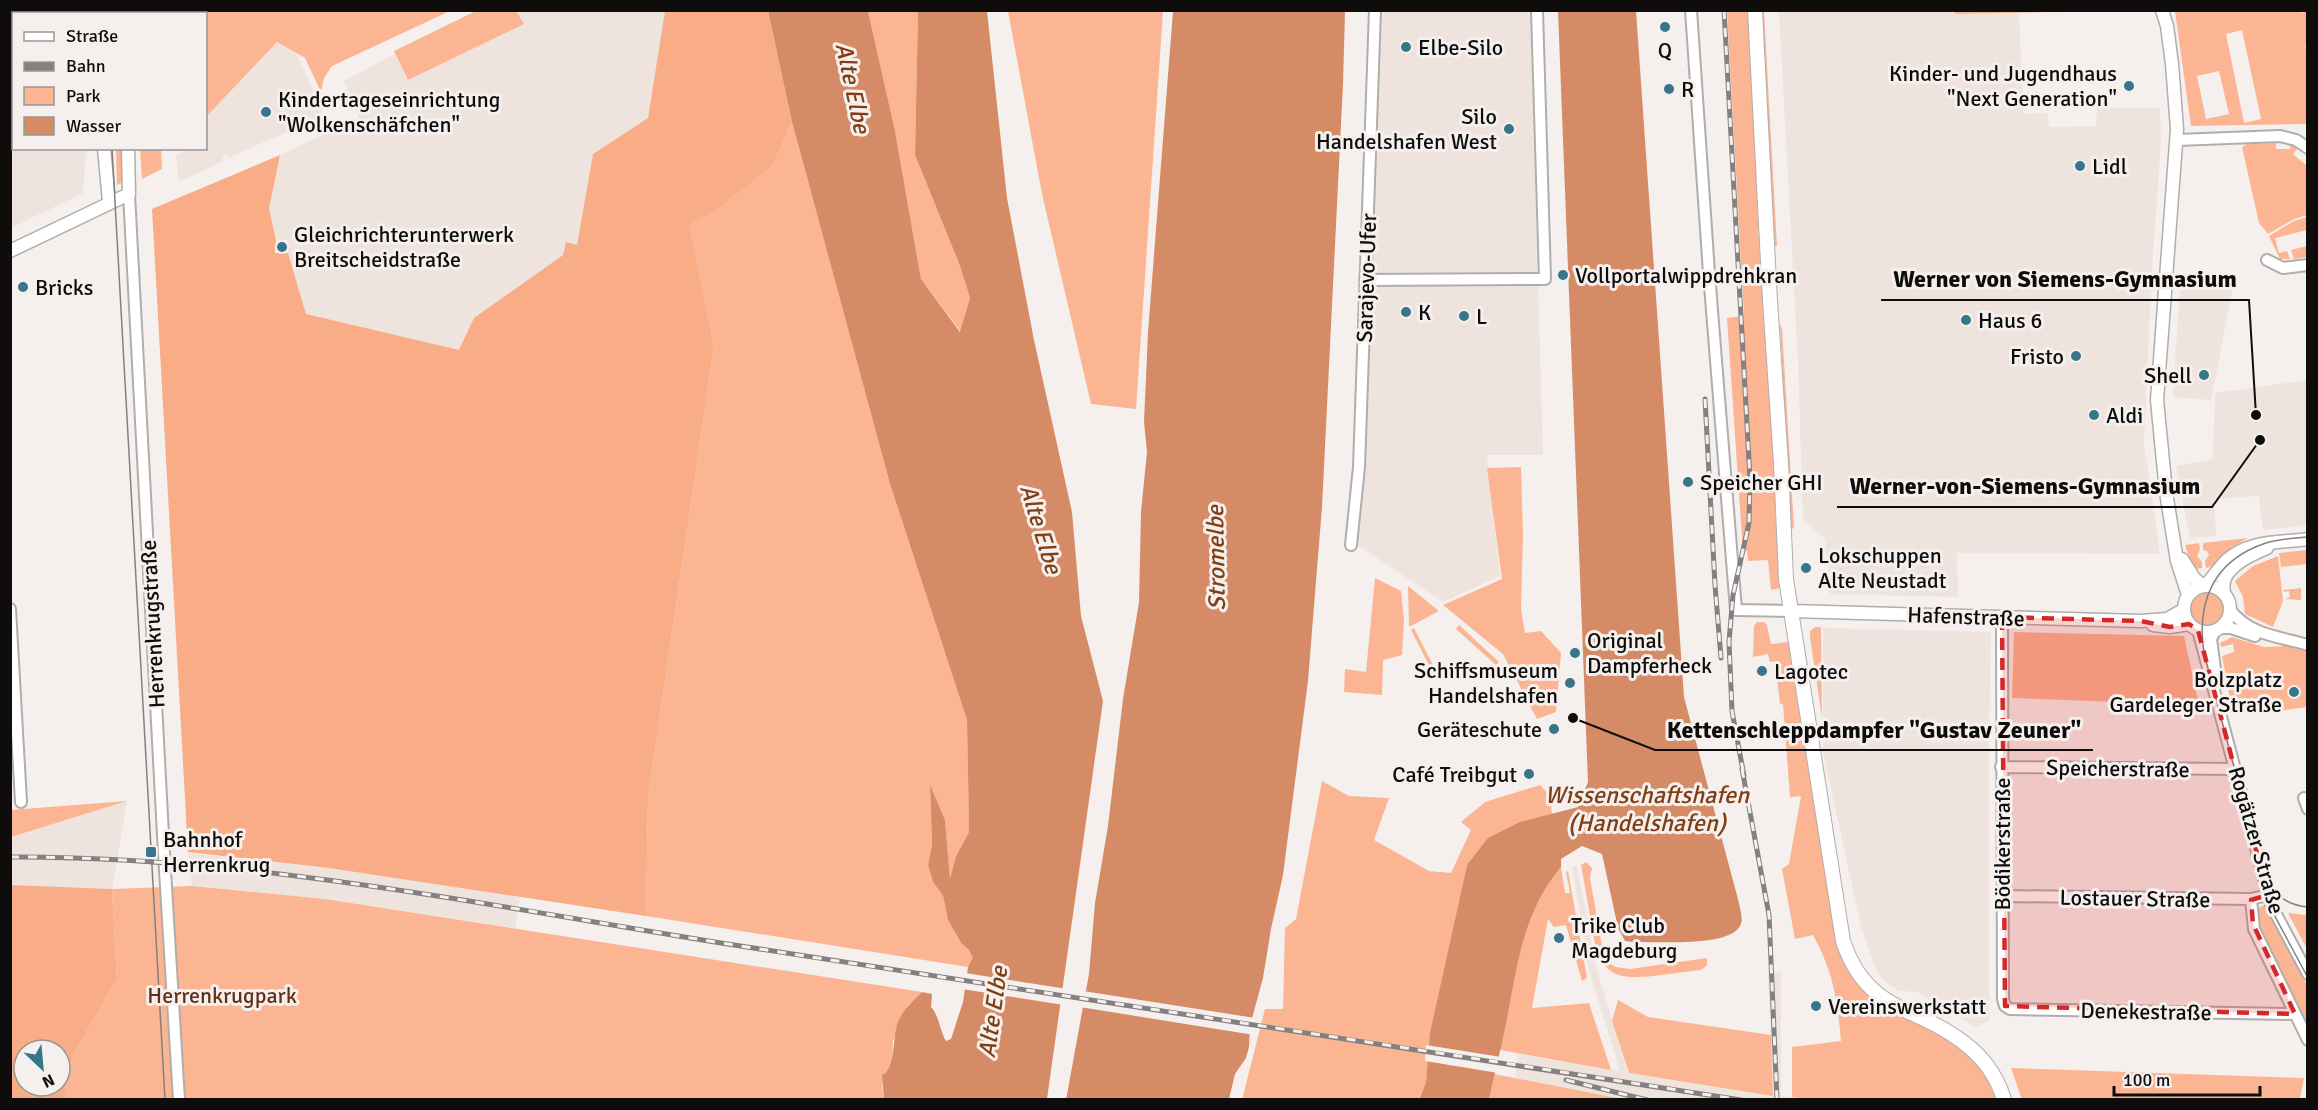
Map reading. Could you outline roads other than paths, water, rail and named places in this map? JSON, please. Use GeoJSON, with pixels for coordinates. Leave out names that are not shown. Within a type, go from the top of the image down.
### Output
{"type":"FeatureCollection","features":[{"type":"Feature","properties":{"kind":"main road"},"geometry":{"type":"LineString","coordinates":[[1755,10],[1770,301],[1782,464],[1786,579],[1842,933],[1850,958],[1862,978],[1879,995],[1950,1032],[1969,1045],[1991,1070],[2004,1100]]}},
{"type":"Feature","properties":{"kind":"street","name":"Sarajevo-Ufer"},"geometry":{"type":"LineString","coordinates":[[1352,545],[1359,467],[1375,10]]}},
{"type":"Feature","properties":{"kind":"street"},"geometry":{"type":"LineString","coordinates":[[1365,280],[1545,279],[1537,10]]}},
{"type":"Feature","properties":{"kind":"street"},"geometry":{"type":"LineString","coordinates":[[1691,10],[1708,273],[1736,610],[1791,611]]}},
{"type":"Feature","properties":{"kind":"street"},"geometry":{"type":"LineString","coordinates":[[2162,10],[2167,26],[2172,64],[2177,140],[2157,388],[2164,480],[2177,561],[2188,595],[2184,610],[2193,627],[2205,632],[2231,628],[2260,637],[2307,645]]}},
{"type":"Feature","properties":{"kind":"street"},"geometry":{"type":"LineString","coordinates":[[2177,140],[2280,136],[2296,140],[2307,148]]}},
{"type":"Feature","properties":{"kind":"street"},"geometry":{"type":"LineString","coordinates":[[104,150],[109,202]]}},
{"type":"Feature","properties":{"kind":"street","name":"Herrenkrugstraße"},"geometry":{"type":"LineString","coordinates":[[128,150],[164,854],[179,1100]]}},
{"type":"Feature","properties":{"kind":"street"},"geometry":{"type":"LineString","coordinates":[[10,251],[129,194]]}},
{"type":"Feature","properties":{"kind":"street"},"geometry":{"type":"LineString","coordinates":[[2267,260],[2283,268],[2307,265]]}},
{"type":"Feature","properties":{"kind":"street"},"geometry":{"type":"LineString","coordinates":[[2204,586],[2227,560],[2242,550],[2256,544],[2307,539]]}},
{"type":"Feature","properties":{"kind":"street"},"geometry":{"type":"LineString","coordinates":[[2217,629],[2227,621],[2230,610],[2229,601],[2222,586],[2226,576],[2240,562],[2258,552],[2286,542]]}},
{"type":"Feature","properties":{"kind":"street"},"geometry":{"type":"LineString","coordinates":[[2175,544],[2187,568],[2204,586]]}},
{"type":"Feature","properties":{"kind":"street"},"geometry":{"type":"LineString","coordinates":[[2188,595],[2196,588],[2204,586],[2214,586],[2224,592]]}},
{"type":"Feature","properties":{"kind":"street"},"geometry":{"type":"LineString","coordinates":[[10,609],[21,802]]}},
{"type":"Feature","properties":{"kind":"street","name":"Hafenstraße"},"geometry":{"type":"LineString","coordinates":[[1791,611],[2141,621],[2167,619],[2184,610]]}},
{"type":"Feature","properties":{"kind":"street"},"geometry":{"type":"LineString","coordinates":[[2230,610],[2248,627],[2274,638]]}},
{"type":"Feature","properties":{"kind":"street","name":"Bödikerstraße"},"geometry":{"type":"LineString","coordinates":[[2002,617],[2003,999]]}},
{"type":"Feature","properties":{"kind":"street","name":"Hafenstraße"},"geometry":{"type":"LineString","coordinates":[[2141,621],[2157,626],[2193,627]]}},
{"type":"Feature","properties":{"kind":"street","name":"Rogätzer Straße"},"geometry":{"type":"LineString","coordinates":[[2193,627],[2218,701],[2271,905],[2307,974]]}},
{"type":"Feature","properties":{"kind":"street","name":"Rogätzer Straße"},"geometry":{"type":"LineString","coordinates":[[2217,629],[2211,639],[2218,701]]}},
{"type":"Feature","properties":{"kind":"street","name":"Speicherstraße"},"geometry":{"type":"LineString","coordinates":[[2001,767],[2236,769]]}},
{"type":"Feature","properties":{"kind":"street"},"geometry":{"type":"LineString","coordinates":[[2304,798],[2307,809]]}},
{"type":"Feature","properties":{"kind":"street","name":"Lostauer Straße"},"geometry":{"type":"LineString","coordinates":[[2002,896],[2251,899],[2268,895]]}},
{"type":"Feature","properties":{"kind":"street","name":"Rogätzer Straße"},"geometry":{"type":"LineString","coordinates":[[2251,899],[2254,929],[2307,1040]]}},
{"type":"Feature","properties":{"kind":"street","name":"Denekestraße"},"geometry":{"type":"LineString","coordinates":[[2003,999],[2005,1006],[2010,1009],[2295,1014]]}},
{"type":"Feature","properties":{"kind":"water","name":"Alte Elbe"},"geometry":{"type":"Polygon","coordinates":[[[768,11],[868,11],[895,131],[921,279],[960,332],[970,298],[960,266],[915,155],[918,11],[987,11],[1007,198],[1034,340],[1072,512],[1081,616],[1103,701],[1047,1099],[884,1099],[882,1075],[890,1067],[896,1028],[908,1006],[922,992],[932,994],[931,1007],[946,1041],[951,1039],[963,1002],[968,967],[973,958],[948,920],[943,896],[933,882],[928,865],[932,844],[930,785],[945,820],[950,879],[956,856],[969,832],[967,720],[890,484],[792,122],[768,11]]]}},
{"type":"Feature","properties":{"kind":"water","name":"Stromelbe"},"geometry":{"type":"Polygon","coordinates":[[[1173,11],[1345,11],[1322,507],[1308,681],[1283,875],[1263,978],[1250,1026],[1249,1047],[1246,1058],[1235,1074],[1229,1099],[1066,1100],[1089,974],[1095,903],[1108,826],[1123,699],[1139,602],[1141,512],[1147,452],[1144,422],[1148,332],[1173,11]]]}},
{"type":"Feature","properties":{"kind":"water","name":"Wissenschaftshafen (Handelshafen)"},"geometry":{"type":"Polygon","coordinates":[[[1558,11],[1636,11],[1684,697],[1742,921],[1733,933],[1721,938],[1690,942],[1625,941],[1618,928],[1602,854],[1582,846],[1561,859],[1561,867],[1539,900],[1531,918],[1520,955],[1489,1099],[1419,1100],[1426,1082],[1430,1033],[1467,865],[1488,838],[1520,822],[1578,807],[1588,782],[1558,11]]]}},
{"type":"Feature","properties":{"kind":"tram line"},"geometry":{"type":"LineString","coordinates":[[112,150],[165,1100]]}},
{"type":"Feature","properties":{"kind":"tram line"},"geometry":{"type":"LineString","coordinates":[[2308,537],[2266,543],[2248,550],[2233,560],[2221,572],[2206,600],[2202,634],[2204,653],[2265,892],[2271,909],[2308,978]]}},
{"type":"Feature","properties":{"kind":"tram line"},"geometry":{"type":"LineString","coordinates":[[2266,874],[2272,887],[2281,897],[2293,904],[2308,907]]}},
{"type":"Feature","properties":{"kind":"railway"},"geometry":{"type":"LineString","coordinates":[[1724,10],[1750,479],[1749,523],[1733,595],[1729,642],[1732,711],[1744,776]]}},
{"type":"Feature","properties":{"kind":"railway"},"geometry":{"type":"LineString","coordinates":[[1705,399],[1721,658]]}},
{"type":"Feature","properties":{"kind":"railway"},"geometry":{"type":"LineString","coordinates":[[1742,769],[1769,915],[1777,1100]]}},
{"type":"Feature","properties":{"kind":"railway"},"geometry":{"type":"LineString","coordinates":[[10,857],[101,859],[192,865],[373,886],[734,945],[1741,1100]]}},
{"type":"Feature","properties":{"kind":"railway"},"geometry":{"type":"LineString","coordinates":[[1566,1080],[1647,1100]]}},
{"type":"Feature","properties":{"kind":"place","name":"Q"},"geometry":{"type":"Point","coordinates":[1665,27]}},
{"type":"Feature","properties":{"kind":"place","name":"Elbe-Silo"},"geometry":{"type":"Point","coordinates":[1406,47]}},
{"type":"Feature","properties":{"kind":"place","name":"Kinder- und Jugendhaus \"Next Generation\""},"geometry":{"type":"Point","coordinates":[2129,86]}},
{"type":"Feature","properties":{"kind":"place","name":"R"},"geometry":{"type":"Point","coordinates":[1669,89]}},
{"type":"Feature","properties":{"kind":"place","name":"Kindertageseinrichtung \"Wolkenschäfchen\""},"geometry":{"type":"Point","coordinates":[266,112]}},
{"type":"Feature","properties":{"kind":"place","name":"Silo Handelshafen West"},"geometry":{"type":"Point","coordinates":[1509,129]}},
{"type":"Feature","properties":{"kind":"place","name":"Lidl"},"geometry":{"type":"Point","coordinates":[2080,166]}},
{"type":"Feature","properties":{"kind":"place","name":"Gleichrichterunterwerk Breitscheidstraße"},"geometry":{"type":"Point","coordinates":[282,247]}},
{"type":"Feature","properties":{"kind":"place","name":"Vollportalwippdrehkran"},"geometry":{"type":"Point","coordinates":[1563,275]}},
{"type":"Feature","properties":{"kind":"place","name":"Bricks"},"geometry":{"type":"Point","coordinates":[23,287]}},
{"type":"Feature","properties":{"kind":"place","name":"K"},"geometry":{"type":"Point","coordinates":[1406,312]}},
{"type":"Feature","properties":{"kind":"place","name":"L"},"geometry":{"type":"Point","coordinates":[1464,316]}},
{"type":"Feature","properties":{"kind":"place","name":"Haus 6"},"geometry":{"type":"Point","coordinates":[1966,320]}},
{"type":"Feature","properties":{"kind":"place","name":"Fristo"},"geometry":{"type":"Point","coordinates":[2076,356]}},
{"type":"Feature","properties":{"kind":"place","name":"Shell"},"geometry":{"type":"Point","coordinates":[2204,375]}},
{"type":"Feature","properties":{"kind":"place","name":"Aldi"},"geometry":{"type":"Point","coordinates":[2094,415]}},
{"type":"Feature","properties":{"kind":"place","name":"Werner von Siemens-Gymnasium"},"geometry":{"type":"Point","coordinates":[2256,415]}},
{"type":"Feature","properties":{"kind":"place","name":"Werner-von-Siemens-Gymnasium"},"geometry":{"type":"Point","coordinates":[2260,440]}},
{"type":"Feature","properties":{"kind":"place","name":"Speicher GHI"},"geometry":{"type":"Point","coordinates":[1688,482]}},
{"type":"Feature","properties":{"kind":"place","name":"Lokschuppen Alte Neustadt"},"geometry":{"type":"Point","coordinates":[1806,568]}},
{"type":"Feature","properties":{"kind":"place","name":"Original Dampferheck"},"geometry":{"type":"Point","coordinates":[1575,653]}},
{"type":"Feature","properties":{"kind":"place","name":"Lagotec"},"geometry":{"type":"Point","coordinates":[1762,671]}},
{"type":"Feature","properties":{"kind":"place","name":"Schiffsmuseum Handelshafen"},"geometry":{"type":"Point","coordinates":[1570,683]}},
{"type":"Feature","properties":{"kind":"place","name":"Bolzplatz Gardeleger Straße"},"geometry":{"type":"Point","coordinates":[2294,692]}},
{"type":"Feature","properties":{"kind":"place","name":"Kettenschleppdampfer \"Gustav Zeuner\""},"geometry":{"type":"Point","coordinates":[1573,718]}},
{"type":"Feature","properties":{"kind":"place","name":"Geräteschute"},"geometry":{"type":"Point","coordinates":[1554,729]}},
{"type":"Feature","properties":{"kind":"place","name":"Café Treibgut"},"geometry":{"type":"Point","coordinates":[1529,774]}},
{"type":"Feature","properties":{"kind":"place","name":"Bahnhof Herrenkrug"},"geometry":{"type":"Point","coordinates":[151,852]}},
{"type":"Feature","properties":{"kind":"place","name":"Trike Club Magdeburg"},"geometry":{"type":"Point","coordinates":[1559,938]}},
{"type":"Feature","properties":{"kind":"place","name":"Vereinswerkstatt"},"geometry":{"type":"Point","coordinates":[1816,1006]}},
{"type":"Feature","properties":{"kind":"park label","name":"Herrenkrugpark"},"geometry":{"type":"Point","coordinates":[222,995]}}]}
